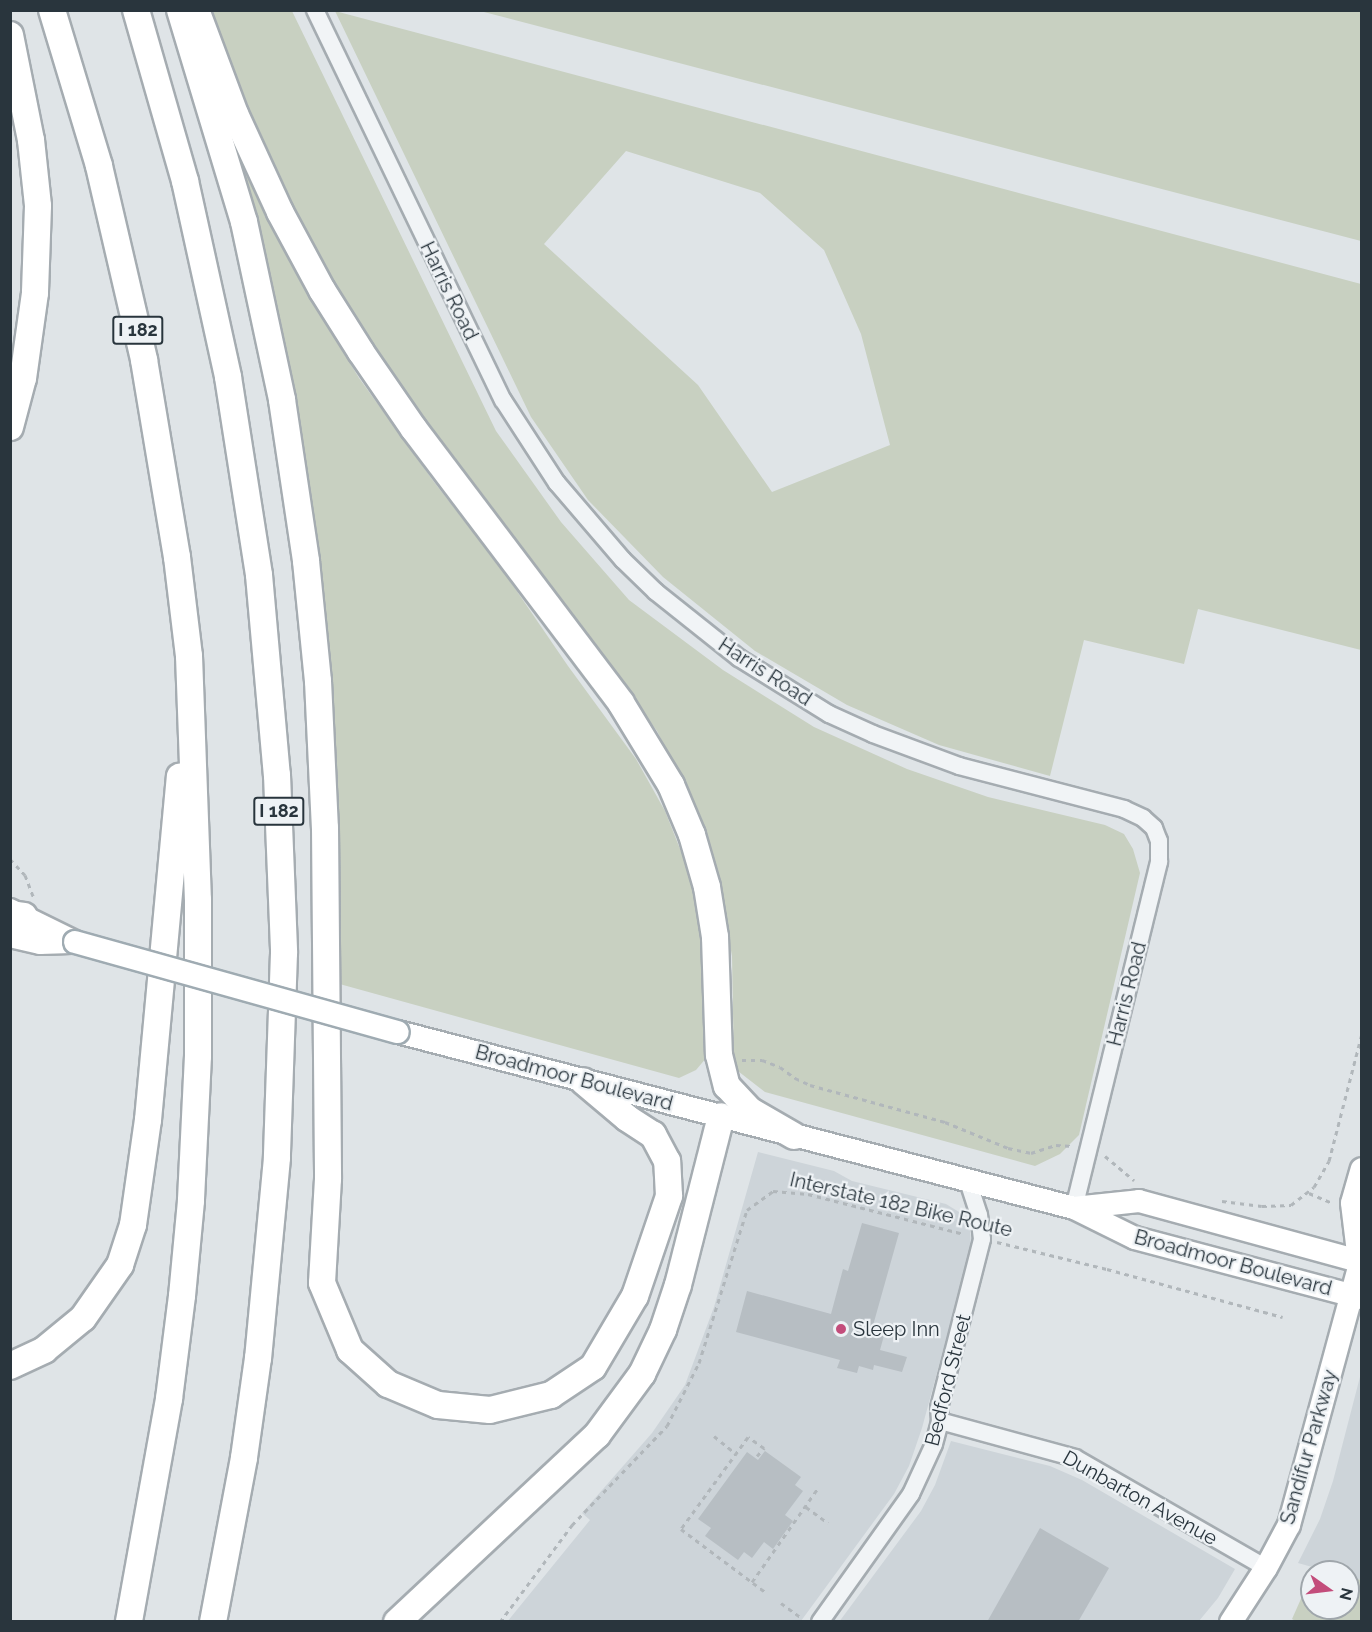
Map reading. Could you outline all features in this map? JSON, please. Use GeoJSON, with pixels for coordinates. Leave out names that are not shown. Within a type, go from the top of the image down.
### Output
{"type":"FeatureCollection","features":[{"type":"Feature","properties":{"kind":"highway","name":"I 182"},"geometry":{"type":"LineString","coordinates":[[52,10],[99,166],[144,360],[172,524],[189,656],[198,900],[198,1056],[191,1201],[169,1399],[129,1622]]}},
{"type":"Feature","properties":{"kind":"highway","name":"I 182"},"geometry":{"type":"LineString","coordinates":[[136,10],[185,181],[228,377],[259,575],[277,775],[284,953],[277,1158],[258,1358],[244,1458],[213,1622]]}},
{"type":"Feature","properties":{"kind":"highway"},"geometry":{"type":"LineString","coordinates":[[180,10],[244,222],[282,400],[306,561],[318,681],[325,828],[328,1179],[322,1283],[350,1350],[388,1384],[438,1405],[490,1410],[551,1395],[593,1367],[635,1296],[669,1196],[667,1161],[653,1135],[627,1118],[583,1080]]}},
{"type":"Feature","properties":{"kind":"highway"},"geometry":{"type":"LineString","coordinates":[[196,10],[236,114],[280,212],[322,290],[414,429],[621,704],[670,785],[692,835],[706,887],[715,937],[719,1055],[727,1086],[749,1110],[794,1136]]}},
{"type":"Feature","properties":{"kind":"highway"},"geometry":{"type":"LineString","coordinates":[[10,35],[31,140],[38,206],[35,293],[23,378],[10,427]]}},
{"type":"Feature","properties":{"kind":"highway"},"geometry":{"type":"LineString","coordinates":[[10,1366],[44,1350],[83,1318],[120,1265],[133,1225],[159,1014],[189,656]]}},
{"type":"Feature","properties":{"kind":"highway"},"geometry":{"type":"LineString","coordinates":[[397,1622],[597,1435],[642,1374],[663,1330],[678,1285],[721,1116]]}},
{"type":"Feature","properties":{"kind":"main road","name":"Broadmoor Boulevard"},"geometry":{"type":"LineString","coordinates":[[14,919],[39,943],[75,942],[398,1032],[1074,1209],[1134,1238],[1356,1297]]}},
{"type":"Feature","properties":{"kind":"main road","name":"Sandifur Parkway"},"geometry":{"type":"LineString","coordinates":[[1231,1622],[1266,1568],[1289,1525],[1356,1297],[1361,1260],[1352,1203],[1362,1168]]}},
{"type":"Feature","properties":{"kind":"main road","name":"Broadmoor Boulevard"},"geometry":{"type":"LineString","coordinates":[[1074,1209],[1138,1201],[1361,1260]]}},
{"type":"Feature","properties":{"kind":"street","name":"Harris Road"},"geometry":{"type":"LineString","coordinates":[[315,10],[503,400],[557,483],[623,560],[656,592],[739,658],[829,714],[873,734],[959,766],[1124,809],[1143,818],[1154,828],[1159,841],[1159,862],[1074,1209]]}},
{"type":"Feature","properties":{"kind":"street","name":"Bedford Street"},"geometry":{"type":"LineString","coordinates":[[820,1622],[911,1494],[928,1458],[940,1421],[939,1408],[982,1239],[979,1215],[968,1182]]}},
{"type":"Feature","properties":{"kind":"street","name":"Dunbarton Avenue"},"geometry":{"type":"LineString","coordinates":[[940,1421],[1075,1458],[1266,1568]]}},
{"type":"Feature","properties":{"kind":"path","name":"Interstate 182 Bike Route"},"geometry":{"type":"LineString","coordinates":[[500,1622],[572,1524],[668,1426],[699,1363],[747,1210],[773,1191],[808,1194],[1107,1269],[1282,1317]]}},
{"type":"Feature","properties":{"kind":"path"},"geometry":{"type":"LineString","coordinates":[[714,1437],[736,1454]]}},
{"type":"Feature","properties":{"kind":"path"},"geometry":{"type":"LineString","coordinates":[[757,1456],[764,1448],[748,1437],[681,1529],[764,1591]]}},
{"type":"Feature","properties":{"kind":"path"},"geometry":{"type":"LineString","coordinates":[[752,1582],[818,1488]]}},
{"type":"Feature","properties":{"kind":"path"},"geometry":{"type":"LineString","coordinates":[[806,1507],[828,1523]]}},
{"type":"Feature","properties":{"kind":"path"},"geometry":{"type":"LineString","coordinates":[[781,1603],[800,1617]]}},
{"type":"Feature","properties":{"kind":"shaded area"},"geometry":{"type":"Polygon","coordinates":[[[758,1152],[834,1171],[852,1181],[946,1204],[959,1212],[970,1228],[971,1247],[922,1428],[909,1466],[894,1494],[801,1621],[507,1622],[590,1520],[582,1513],[652,1433],[685,1385],[714,1307],[758,1152]]]}},
{"type":"Feature","properties":{"kind":"shaded area"},"geometry":{"type":"Polygon","coordinates":[[[1361,1373],[1361,1580],[1360,1560],[1300,1560],[1300,1564],[1298,1563],[1320,1519],[1333,1481],[1361,1373]]]}},
{"type":"Feature","properties":{"kind":"shaded area"},"geometry":{"type":"Polygon","coordinates":[[[951,1441],[1050,1466],[1082,1480],[1235,1569],[1218,1598],[1199,1621],[839,1622],[921,1511],[935,1485],[951,1441]]]}},
{"type":"Feature","properties":{"kind":"green space"},"geometry":{"type":"Polygon","coordinates":[[[210,11],[292,11],[496,431],[561,522],[629,600],[723,670],[814,727],[907,769],[988,797],[1105,825],[1124,834],[1133,849],[1140,873],[1079,1135],[1060,1154],[1035,1166],[765,1092],[734,1068],[732,956],[717,874],[693,803],[657,731],[356,325],[283,191],[222,46],[210,11]]]}},
{"type":"Feature","properties":{"kind":"green space"},"geometry":{"type":"Polygon","coordinates":[[[335,11],[1361,284],[1361,650],[1198,609],[1184,664],[1084,640],[1050,776],[939,745],[847,705],[755,651],[663,577],[588,500],[531,417],[335,11]],[[626,151],[544,244],[698,385],[772,492],[890,445],[861,334],[824,250],[760,193],[626,151]]]}},
{"type":"Feature","properties":{"kind":"green space"},"geometry":{"type":"Polygon","coordinates":[[[480,11],[1361,11],[1361,241],[480,11]]]}},
{"type":"Feature","properties":{"kind":"green space"},"geometry":{"type":"Polygon","coordinates":[[[234,155],[255,190],[300,281],[359,378],[434,482],[499,565],[568,666],[636,759],[665,811],[688,869],[703,925],[707,1057],[696,1070],[679,1078],[336,983],[333,797],[234,155]]]}},
{"type":"Feature","properties":{"kind":"green space"},"geometry":{"type":"Polygon","coordinates":[[[1361,1580],[1361,1621],[1297,1622],[1292,1619],[1300,1601],[1300,1620],[1360,1620],[1361,1580]]]}},
{"type":"Feature","properties":{"kind":"building"},"geometry":{"type":"Polygon","coordinates":[[[862,1223],[899,1233],[872,1329],[885,1332],[880,1350],[907,1357],[902,1372],[874,1365],[873,1370],[859,1366],[857,1373],[837,1368],[840,1360],[736,1332],[747,1291],[831,1314],[843,1269],[848,1271],[862,1223]]]}},
{"type":"Feature","properties":{"kind":"building"},"geometry":{"type":"Polygon","coordinates":[[[765,1451],[801,1477],[795,1485],[803,1491],[785,1515],[793,1521],[773,1549],[764,1542],[752,1558],[744,1552],[738,1560],[705,1536],[711,1528],[698,1519],[747,1452],[758,1460],[765,1451]]]}},
{"type":"Feature","properties":{"kind":"building"},"geometry":{"type":"Polygon","coordinates":[[[1040,1528],[1109,1568],[1078,1622],[987,1622],[1040,1528]]]}},
{"type":"Feature","properties":{"kind":"place","name":"Sleep Inn"},"geometry":{"type":"Point","coordinates":[841,1329]}}]}
